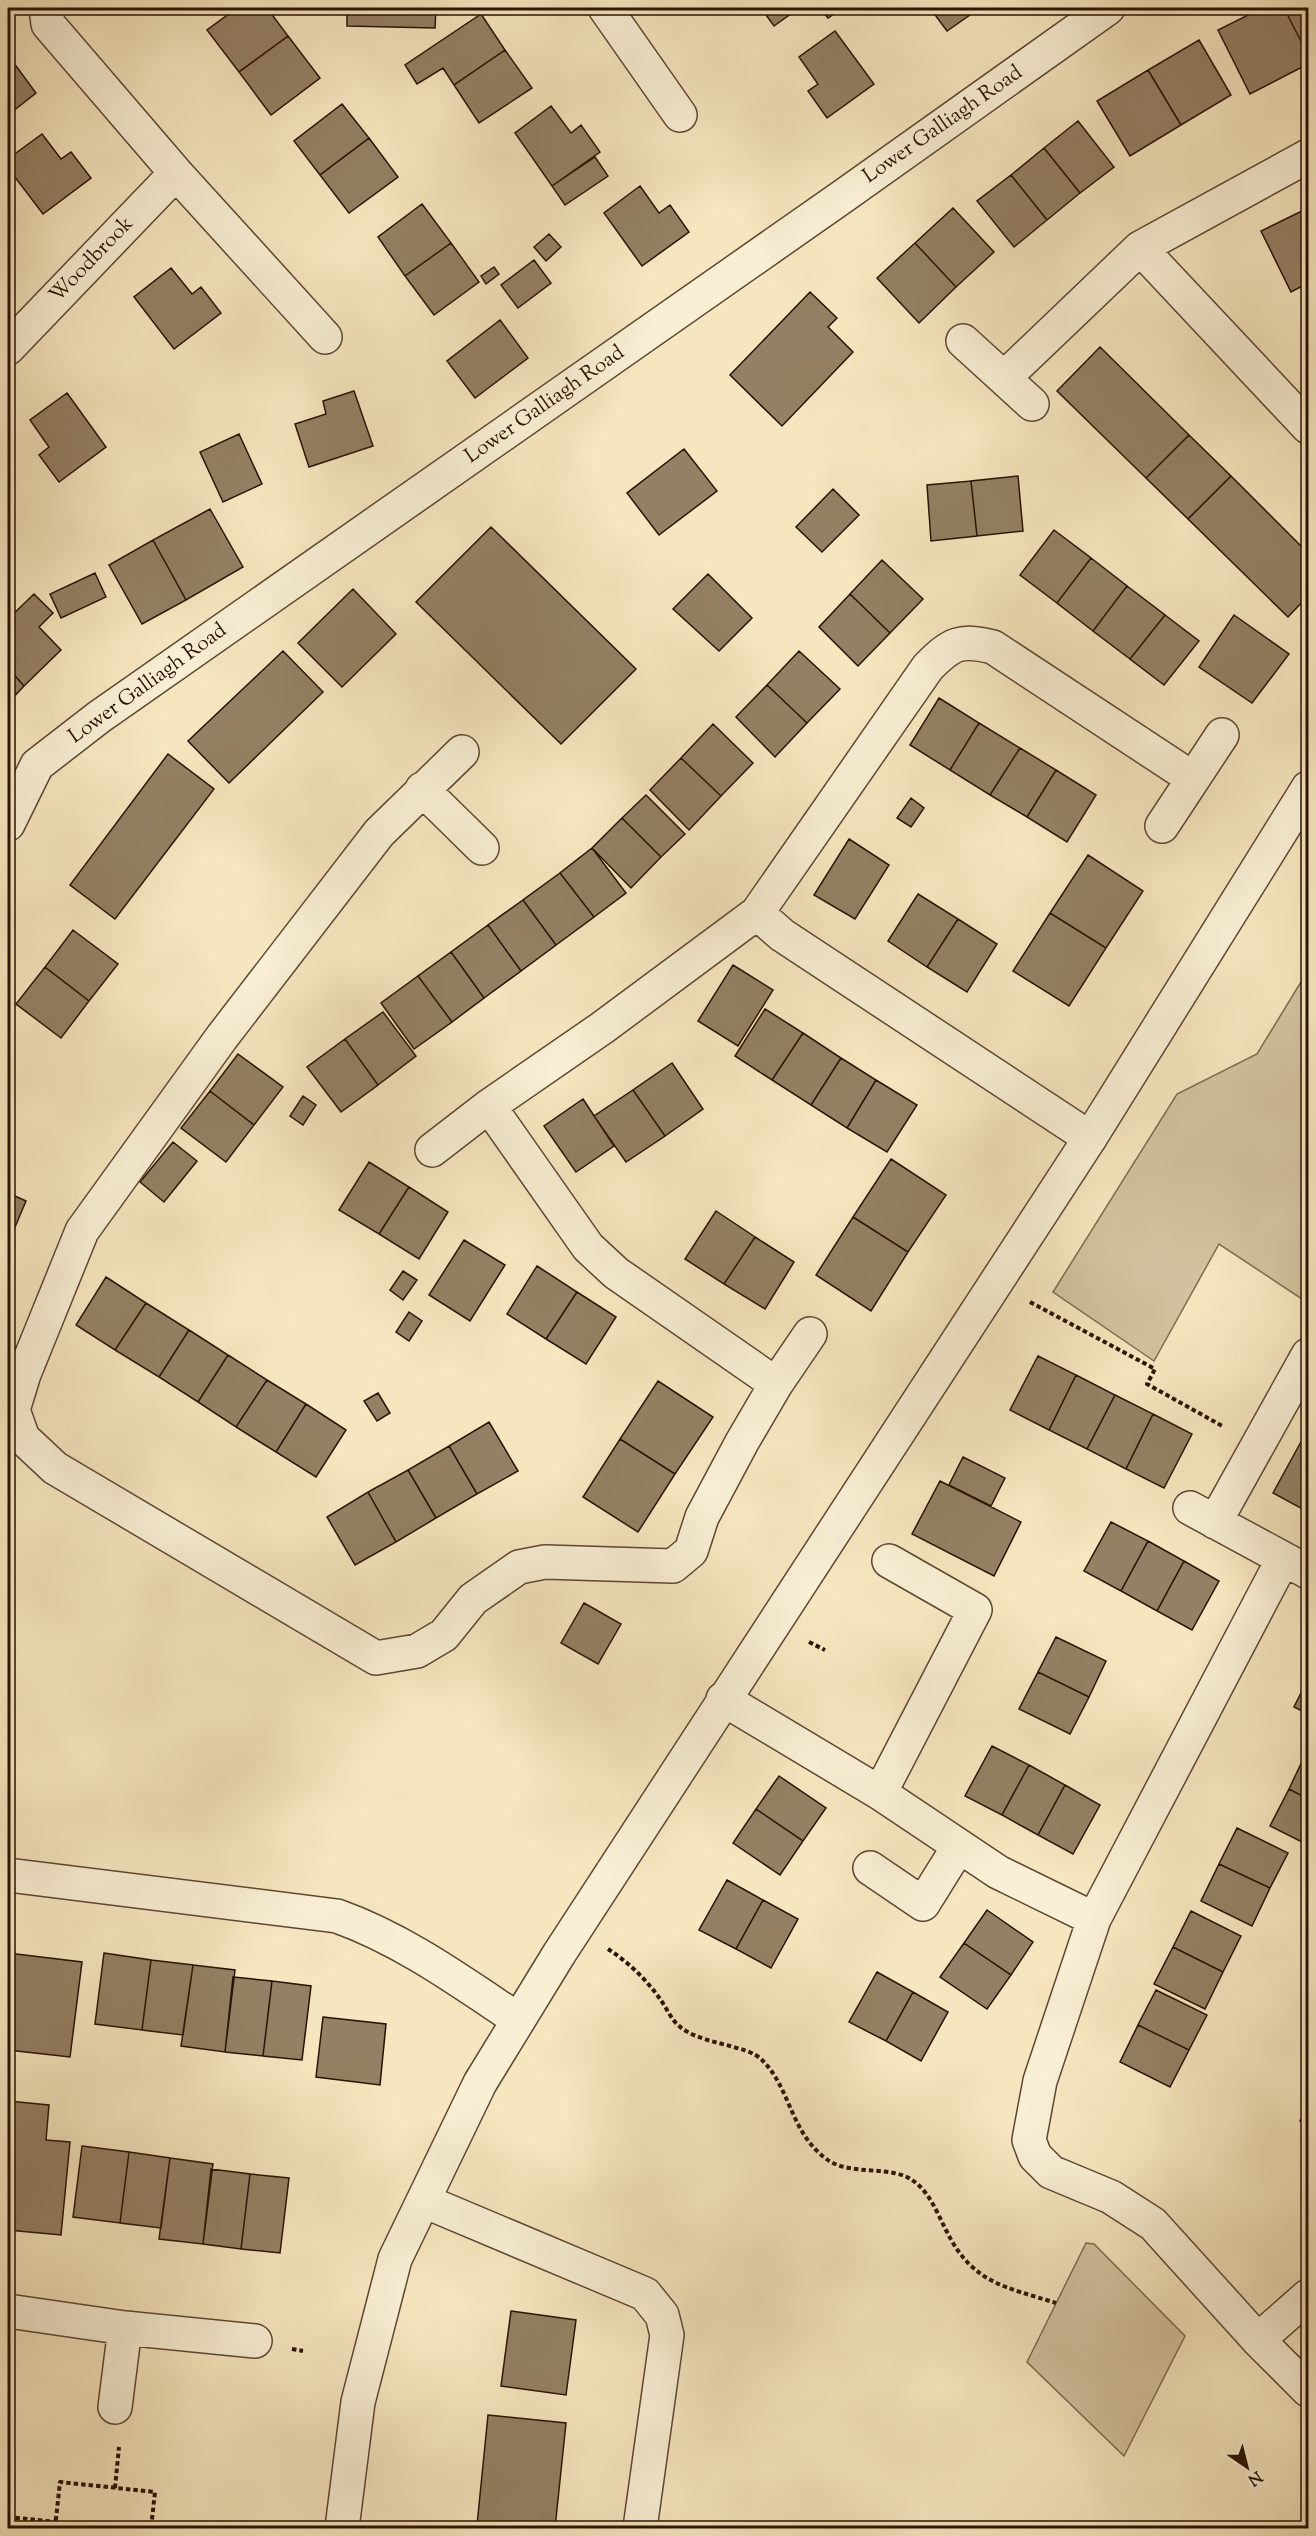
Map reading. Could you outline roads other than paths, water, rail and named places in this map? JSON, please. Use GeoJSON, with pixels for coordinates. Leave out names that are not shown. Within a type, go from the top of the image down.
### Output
{"type":"FeatureCollection","features":[{"type":"Feature","properties":{"kind":"street"},"geometry":{"type":"LineString","coordinates":[[46,8],[48,24],[176,173],[325,337]]}},
{"type":"Feature","properties":{"kind":"street"},"geometry":{"type":"LineString","coordinates":[[605,8],[680,115]]}},
{"type":"Feature","properties":{"kind":"street","name":"Lower Galliagh Road"},"geometry":{"type":"LineString","coordinates":[[8,824],[38,765],[99,717],[1108,8]]}},
{"type":"Feature","properties":{"kind":"street"},"geometry":{"type":"LineString","coordinates":[[1004,378],[1140,248],[1308,156]]}},
{"type":"Feature","properties":{"kind":"street","name":"Woodbrook"},"geometry":{"type":"LineString","coordinates":[[8,348],[176,173]]}},
{"type":"Feature","properties":{"kind":"street"},"geometry":{"type":"LineString","coordinates":[[1140,248],[1308,428]]}},
{"type":"Feature","properties":{"kind":"street"},"geometry":{"type":"LineString","coordinates":[[963,341],[1032,404]]}},
{"type":"Feature","properties":{"kind":"street"},"geometry":{"type":"LineString","coordinates":[[432,1150],[489,1106],[602,1028],[757,913],[928,667],[948,647],[969,642],[993,647],[1192,778]]}},
{"type":"Feature","properties":{"kind":"street"},"geometry":{"type":"LineString","coordinates":[[1162,826],[1221,735]]}},
{"type":"Feature","properties":{"kind":"street"},"geometry":{"type":"LineString","coordinates":[[462,752],[379,833],[236,1018],[82,1231],[24,1374],[14,1410],[23,1438],[56,1468],[376,1658],[417,1651],[444,1635],[473,1599],[519,1567],[545,1562],[673,1566],[691,1551],[702,1518],[742,1442],[776,1384],[810,1334]]}},
{"type":"Feature","properties":{"kind":"street"},"geometry":{"type":"LineString","coordinates":[[342,2529],[361,2391],[395,2259],[480,2083],[517,2019],[575,1928],[1090,1138],[1308,788]]}},
{"type":"Feature","properties":{"kind":"street"},"geometry":{"type":"LineString","coordinates":[[422,789],[482,848]]}},
{"type":"Feature","properties":{"kind":"street"},"geometry":{"type":"LineString","coordinates":[[757,913],[782,934],[1090,1138]]}},
{"type":"Feature","properties":{"kind":"street"},"geometry":{"type":"LineString","coordinates":[[489,1106],[588,1247],[616,1273],[776,1384]]}},
{"type":"Feature","properties":{"kind":"street"},"geometry":{"type":"LineString","coordinates":[[1308,1355],[1257,1446],[1202,1515],[1296,1565],[1094,1919],[1040,2081],[1029,2140],[1035,2156],[1051,2172],[1111,2197],[1152,2224],[1258,2340],[1308,2390]]}},
{"type":"Feature","properties":{"kind":"street"},"geometry":{"type":"LineString","coordinates":[[880,1793],[975,1610],[889,1561]]}},
{"type":"Feature","properties":{"kind":"street"},"geometry":{"type":"LineString","coordinates":[[723,1699],[880,1793],[998,1872],[1094,1919]]}},
{"type":"Feature","properties":{"kind":"street"},"geometry":{"type":"LineString","coordinates":[[870,1868],[923,1904],[959,1846]]}},
{"type":"Feature","properties":{"kind":"street"},"geometry":{"type":"LineString","coordinates":[[8,1875],[337,1916],[372,1929],[447,1972],[517,2019]]}},
{"type":"Feature","properties":{"kind":"street"},"geometry":{"type":"LineString","coordinates":[[424,2201],[645,2294],[662,2315],[667,2335],[640,2529]]}},
{"type":"Feature","properties":{"kind":"street"},"geometry":{"type":"LineString","coordinates":[[1258,2340],[1308,2296]]}},
{"type":"Feature","properties":{"kind":"street"},"geometry":{"type":"LineString","coordinates":[[8,2311],[125,2328],[255,2341]]}},
{"type":"Feature","properties":{"kind":"street"},"geometry":{"type":"LineString","coordinates":[[115,2407],[125,2328]]}}]}
